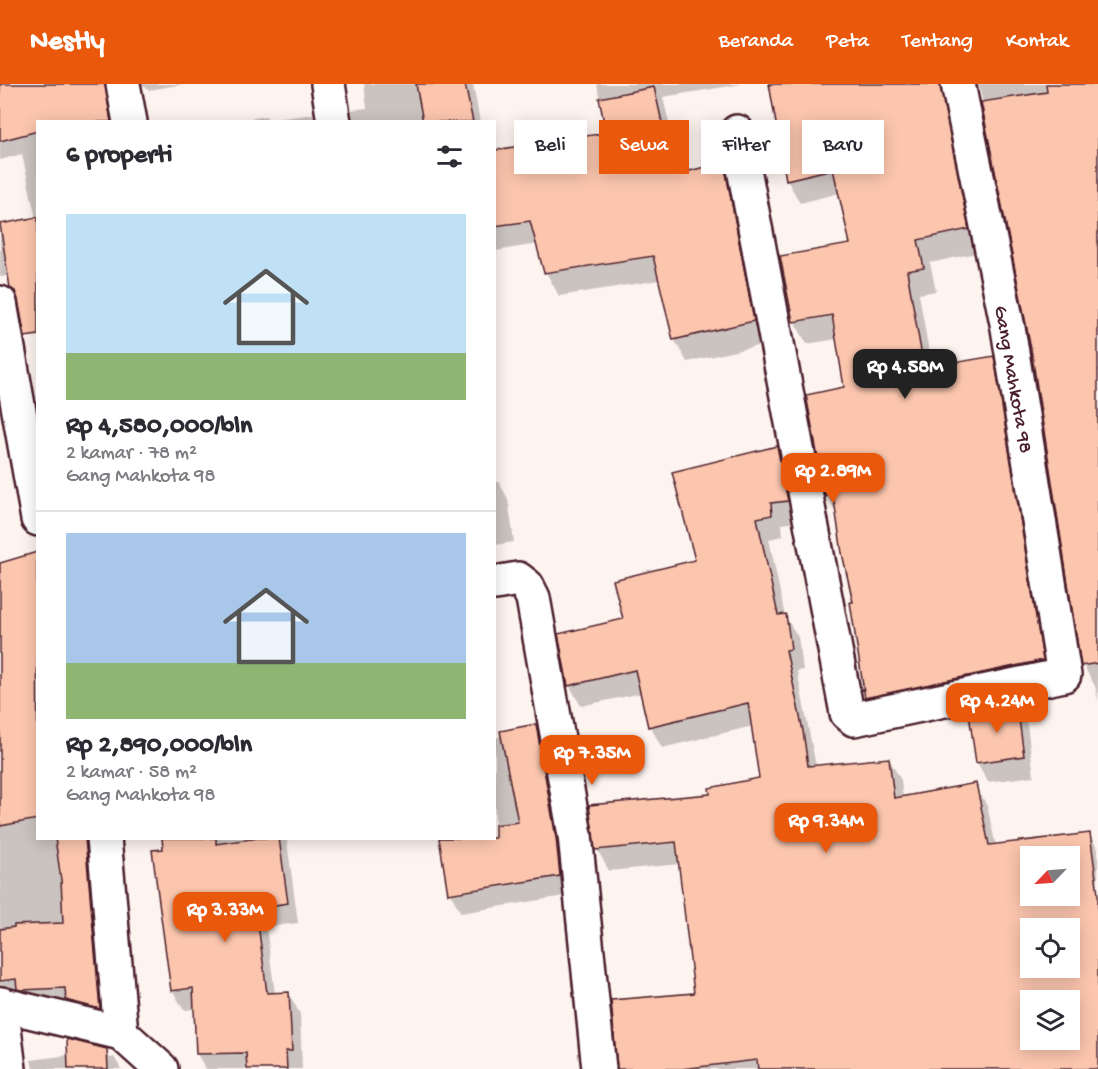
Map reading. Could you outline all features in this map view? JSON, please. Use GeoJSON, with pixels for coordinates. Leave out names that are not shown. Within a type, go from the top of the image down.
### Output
{"type":"FeatureCollection","features":[{"type":"Feature","properties":{"kind":"street"},"geometry":{"type":"LineString","coordinates":[[123,84],[130,120]]}},
{"type":"Feature","properties":{"kind":"street"},"geometry":{"type":"LineString","coordinates":[[328,84],[334,120]]}},
{"type":"Feature","properties":{"kind":"street","name":"Gang Mahkota 98"},"geometry":{"type":"LineString","coordinates":[[745,174],[847,713],[854,719],[1064,675],[1008,328],[958,84]]}},
{"type":"Feature","properties":{"kind":"street"},"geometry":{"type":"LineString","coordinates":[[0,303],[36,508]]}},
{"type":"Feature","properties":{"kind":"street"},"geometry":{"type":"LineString","coordinates":[[496,583],[518,579],[528,586],[533,598],[574,835],[599,1069]]}},
{"type":"Feature","properties":{"kind":"street"},"geometry":{"type":"LineString","coordinates":[[104,840],[121,1032]]}},
{"type":"Feature","properties":{"kind":"street"},"geometry":{"type":"LineString","coordinates":[[9,1069],[0,1004],[121,1032],[161,1069]]}},
{"type":"Feature","properties":{"kind":"building"},"geometry":{"type":"Polygon","coordinates":[[[0,84],[105,84],[111,120],[36,120],[36,132],[0,141],[0,84]]]}},
{"type":"Feature","properties":{"kind":"building"},"geometry":{"type":"Polygon","coordinates":[[[416,84],[465,84],[473,120],[423,120],[416,84]]]}},
{"type":"Feature","properties":{"kind":"building"},"geometry":{"type":"Polygon","coordinates":[[[769,84],[940,84],[969,229],[918,240],[924,268],[907,271],[924,368],[994,356],[1043,660],[865,698],[850,602],[853,602],[842,553],[833,494],[825,495],[806,395],[844,387],[832,315],[793,322],[780,256],[850,244],[834,174],[884,174],[884,120],[802,120],[802,174],[812,174],[786,180],[785,174],[790,174],[790,120],[775,120],[769,84]]]}},
{"type":"Feature","properties":{"kind":"building"},"geometry":{"type":"Polygon","coordinates":[[[1046,84],[1098,84],[1098,663],[1081,666],[1031,349],[981,102],[1047,92],[1046,84]]]}},
{"type":"Feature","properties":{"kind":"building"},"geometry":{"type":"Polygon","coordinates":[[[654,87],[662,120],[603,120],[599,98],[654,87]]]}},
{"type":"Feature","properties":{"kind":"building"},"geometry":{"type":"Polygon","coordinates":[[[599,134],[599,174],[674,175],[689,174],[689,171],[701,168],[701,174],[726,174],[754,321],[673,340],[653,256],[544,273],[530,221],[496,226],[496,150],[514,147],[514,174],[587,174],[587,136],[599,134]]]}},
{"type":"Feature","properties":{"kind":"building"},"geometry":{"type":"Polygon","coordinates":[[[36,217],[36,335],[25,337],[18,300],[15,291],[10,288],[0,224],[36,217]]]}},
{"type":"Feature","properties":{"kind":"building"},"geometry":{"type":"Polygon","coordinates":[[[777,446],[788,501],[771,503],[772,515],[757,518],[778,615],[786,614],[791,649],[786,650],[808,766],[889,758],[894,798],[976,783],[989,845],[1090,833],[1098,894],[1098,1069],[758,1069],[757,1060],[681,1069],[617,1069],[611,1000],[694,993],[676,842],[595,850],[589,805],[710,794],[709,788],[759,778],[748,703],[648,727],[635,670],[568,686],[558,634],[623,619],[613,580],[695,560],[672,472],[777,446]]]}},
{"type":"Feature","properties":{"kind":"building"},"geometry":{"type":"Polygon","coordinates":[[[36,552],[36,819],[0,826],[0,563],[36,552]]]}},
{"type":"Feature","properties":{"kind":"building"},"geometry":{"type":"Polygon","coordinates":[[[1017,704],[1024,756],[976,763],[969,714],[1017,704]]]}},
{"type":"Feature","properties":{"kind":"building"},"geometry":{"type":"Polygon","coordinates":[[[536,724],[556,838],[560,876],[448,894],[439,840],[496,840],[496,825],[518,822],[500,731],[536,724]]]}},
{"type":"Feature","properties":{"kind":"building"},"geometry":{"type":"Polygon","coordinates":[[[55,840],[85,840],[100,1009],[66,1000],[65,988],[21,990],[17,989],[16,979],[0,981],[0,929],[14,927],[14,925],[63,923],[61,880],[55,840]]]}},
{"type":"Feature","properties":{"kind":"building"},"geometry":{"type":"Polygon","coordinates":[[[162,840],[216,840],[216,844],[244,840],[279,840],[288,903],[256,908],[267,993],[289,992],[292,1051],[286,1051],[287,1069],[247,1069],[246,1053],[196,1054],[193,988],[171,991],[152,850],[163,849],[162,840]]]}},
{"type":"Feature","properties":{"kind":"building"},"geometry":{"type":"Polygon","coordinates":[[[67,1039],[107,1049],[108,1069],[68,1069],[67,1039]]]}}]}
